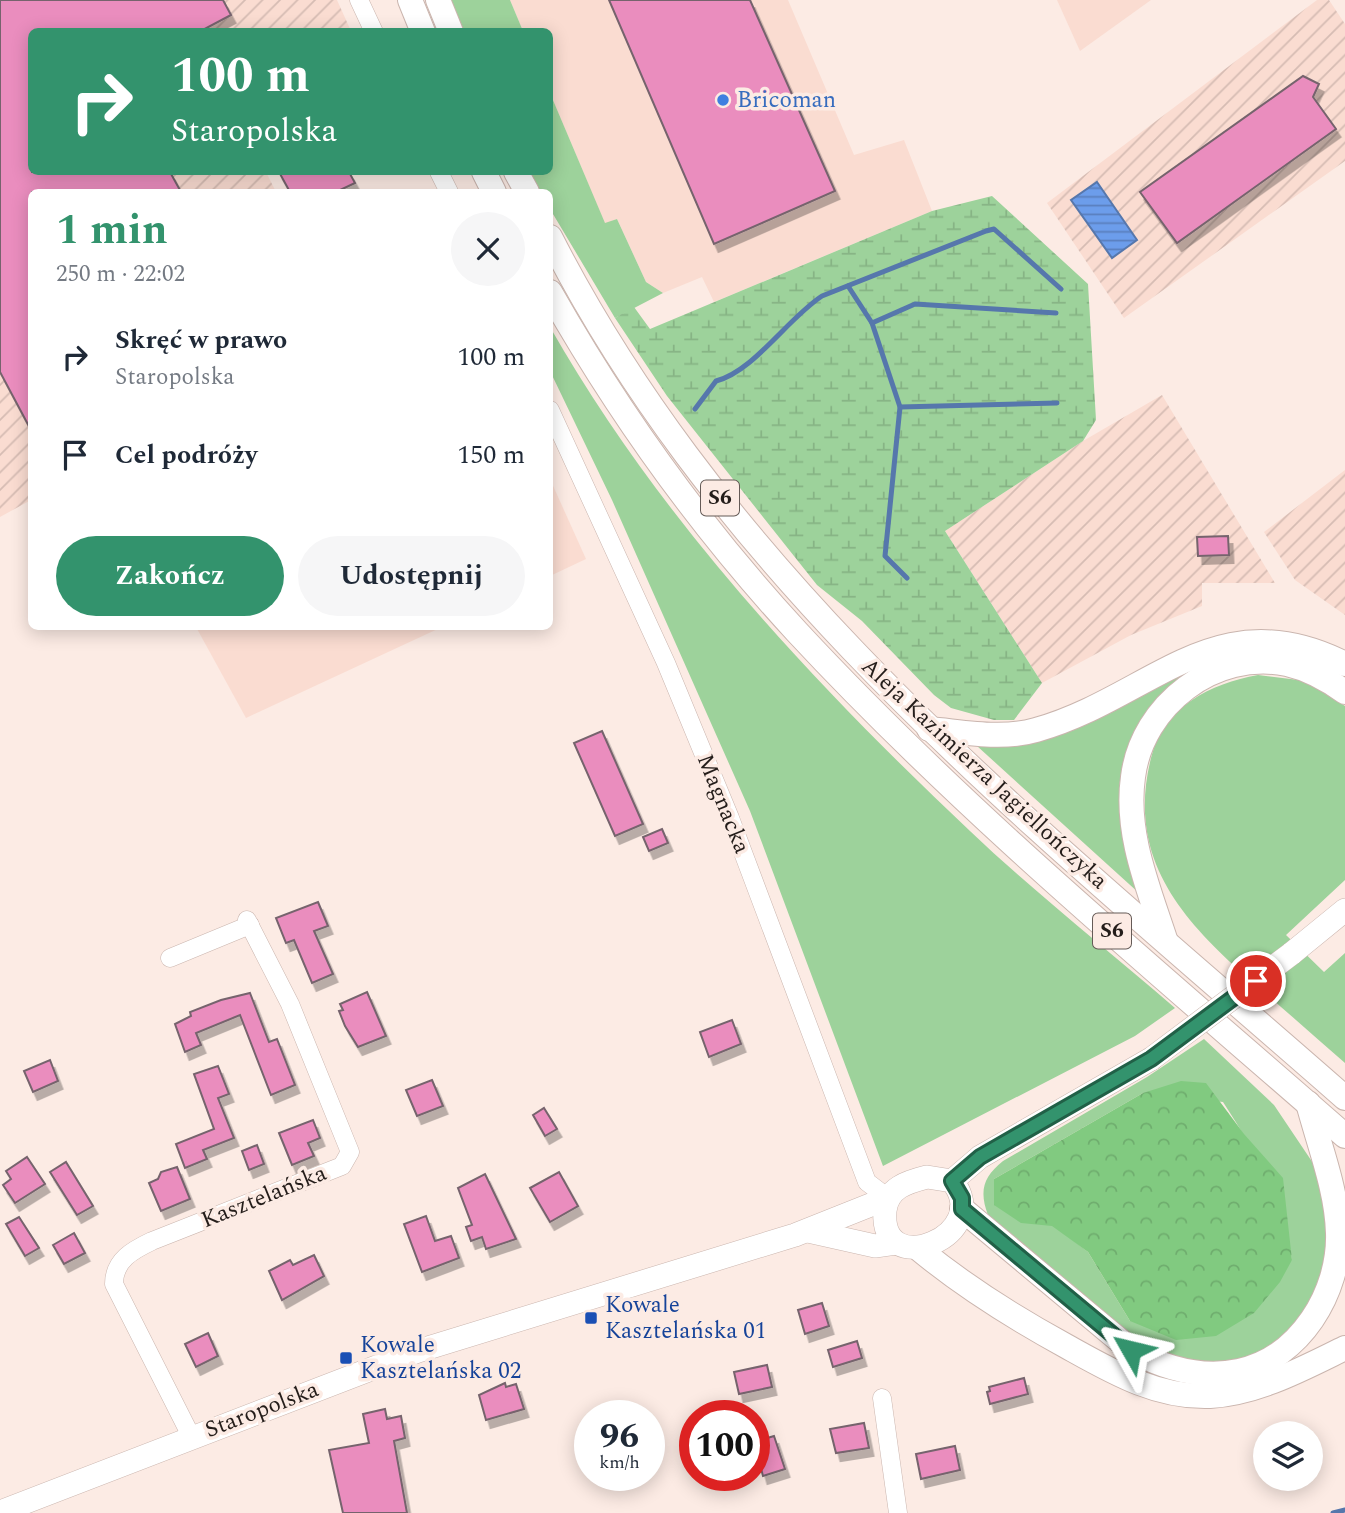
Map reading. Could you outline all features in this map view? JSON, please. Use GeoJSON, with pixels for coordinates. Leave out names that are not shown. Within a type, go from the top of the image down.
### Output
{"type":"FeatureCollection","features":[{"type":"Feature","properties":{"kind":"highway"},"geometry":{"type":"LineString","coordinates":[[410,0],[421,28]]}},
{"type":"Feature","properties":{"kind":"highway"},"geometry":{"type":"LineString","coordinates":[[438,0],[449,28]]}},
{"type":"Feature","properties":{"kind":"highway","name":"Aleja Kazimierza Jagiellończyka"},"geometry":{"type":"LineString","coordinates":[[553,242],[649,402],[712,488],[772,561],[929,729],[1345,1098]]}},
{"type":"Feature","properties":{"kind":"highway","name":"Aleja Kazimierza Jagiellończyka"},"geometry":{"type":"LineString","coordinates":[[553,297],[588,359],[659,464],[725,548],[797,632],[953,789],[1345,1136]]}},
{"type":"Feature","properties":{"kind":"highway"},"geometry":{"type":"LineString","coordinates":[[929,729],[993,734],[1035,731],[1221,645],[1266,641],[1295,644],[1345,664]]}},
{"type":"Feature","properties":{"kind":"highway"},"geometry":{"type":"LineString","coordinates":[[1165,940],[1138,853],[1131,811],[1133,777],[1139,749],[1152,723],[1170,700],[1193,682],[1242,664],[1288,664],[1312,672],[1345,692]]}},
{"type":"Feature","properties":{"kind":"highway"},"geometry":{"type":"LineString","coordinates":[[962,1209],[1131,1350],[1164,1366],[1192,1372],[1239,1371],[1283,1349],[1312,1320],[1334,1272],[1338,1232],[1336,1212],[1308,1103]]}},
{"type":"Feature","properties":{"kind":"highway"},"geometry":{"type":"LineString","coordinates":[[908,1246],[997,1307],[1119,1375],[1150,1388],[1177,1394],[1209,1396],[1246,1391],[1292,1374],[1345,1348]]}},
{"type":"Feature","properties":{"kind":"main road"},"geometry":{"type":"LineString","coordinates":[[952,1181],[980,1157],[1151,1059],[1345,910]]}},
{"type":"Feature","properties":{"kind":"main road"},"geometry":{"type":"LineString","coordinates":[[927,1177],[944,1177],[952,1181],[962,1198],[962,1209],[952,1230],[940,1240],[908,1246],[888,1234],[885,1222],[888,1198],[896,1188],[927,1177]]}},
{"type":"Feature","properties":{"kind":"main road","name":"Staropolska"},"geometry":{"type":"LineString","coordinates":[[0,1512],[461,1336],[808,1231],[888,1198]]}},
{"type":"Feature","properties":{"kind":"main road","name":"Staropolska"},"geometry":{"type":"LineString","coordinates":[[808,1231],[875,1246],[908,1246]]}},
{"type":"Feature","properties":{"kind":"street"},"geometry":{"type":"LineString","coordinates":[[359,0],[372,28]]}},
{"type":"Feature","properties":{"kind":"street","name":"Magnacka"},"geometry":{"type":"LineString","coordinates":[[553,417],[666,663],[730,818],[867,1182],[888,1198]]}},
{"type":"Feature","properties":{"kind":"street","name":"Kasztelańska"},"geometry":{"type":"LineString","coordinates":[[170,958],[248,922],[290,1003],[350,1152],[342,1166],[152,1241],[124,1257],[114,1277],[114,1284],[192,1438]]}},
{"type":"Feature","properties":{"kind":"street"},"geometry":{"type":"LineString","coordinates":[[883,1398],[898,1513]]}},
{"type":"Feature","properties":{"kind":"shaded area"},"geometry":{"type":"Polygon","coordinates":[[[0,0],[337,0],[350,28],[28,28],[28,175],[268,175],[274,189],[28,189],[28,502],[0,517],[0,0]]]}},
{"type":"Feature","properties":{"kind":"shaded area"},"geometry":{"type":"Polygon","coordinates":[[[510,0],[788,0],[854,155],[904,140],[932,211],[714,302],[702,277],[663,293],[646,282],[617,219],[605,224],[553,100],[553,28],[522,28],[510,0]]]}},
{"type":"Feature","properties":{"kind":"shaded area"},"geometry":{"type":"Polygon","coordinates":[[[1057,0],[1151,0],[1080,51],[1057,0]]]}},
{"type":"Feature","properties":{"kind":"shaded area"},"geometry":{"type":"Polygon","coordinates":[[[1317,0],[1329,0],[1345,24],[1345,161],[1124,318],[1047,203],[1317,0]]]}},
{"type":"Feature","properties":{"kind":"shaded area"},"geometry":{"type":"Polygon","coordinates":[[[1162,395],[1275,583],[1202,583],[1202,606],[1131,635],[1042,683],[945,531],[1083,441],[1162,395]]]}},
{"type":"Feature","properties":{"kind":"shaded area"},"geometry":{"type":"Polygon","coordinates":[[[1345,470],[1345,615],[1295,580],[1264,532],[1345,470]]]}},
{"type":"Feature","properties":{"kind":"shaded area"},"geometry":{"type":"Polygon","coordinates":[[[553,486],[586,559],[553,575],[553,486]]]}},
{"type":"Feature","properties":{"kind":"shaded area"},"geometry":{"type":"Polygon","coordinates":[[[198,630],[436,630],[246,718],[198,630]]]}},
{"type":"Feature","properties":{"kind":"green space"},"geometry":{"type":"Polygon","coordinates":[[[451,0],[510,0],[522,28],[462,28],[451,0]]]}},
{"type":"Feature","properties":{"kind":"green space"},"geometry":{"type":"Polygon","coordinates":[[[553,100],[605,223],[617,219],[646,282],[663,293],[615,318],[553,214],[553,189],[538,189],[531,175],[553,175],[553,100]]]}},
{"type":"Feature","properties":{"kind":"green space"},"geometry":{"type":"Polygon","coordinates":[[[992,196],[1088,284],[1096,420],[1083,441],[945,531],[1042,683],[1014,720],[994,720],[951,708],[934,695],[862,621],[817,585],[667,396],[615,318],[634,307],[650,329],[932,211],[992,196]]]}},
{"type":"Feature","properties":{"kind":"green space"},"geometry":{"type":"Polygon","coordinates":[[[553,332],[639,465],[688,530],[796,656],[852,716],[995,854],[1175,1008],[1135,1036],[883,1166],[750,811],[612,500],[553,377],[553,332]]]}},
{"type":"Feature","properties":{"kind":"green space"},"geometry":{"type":"Polygon","coordinates":[[[1186,672],[1160,695],[1141,720],[1128,746],[1121,773],[1119,801],[1122,831],[1140,894],[966,736],[992,742],[1186,672]]]}},
{"type":"Feature","properties":{"kind":"green space"},"geometry":{"type":"Polygon","coordinates":[[[1258,675],[1307,681],[1345,706],[1345,880],[1286,935],[1324,972],[1345,953],[1345,1063],[1206,938],[1167,887],[1154,859],[1146,828],[1145,795],[1151,758],[1166,724],[1191,700],[1206,692],[1223,684],[1258,675]]]}},
{"type":"Feature","properties":{"kind":"green space"},"geometry":{"type":"Polygon","coordinates":[[[1204,1039],[1274,1105],[1315,1166],[1323,1190],[1329,1251],[1305,1315],[1277,1342],[1253,1356],[1208,1364],[1151,1351],[988,1215],[984,1199],[985,1185],[991,1173],[1003,1161],[1147,1077],[1204,1039]],[[1143,1093],[994,1179],[1088,1252],[1130,1321],[1292,1260],[1275,1198],[1246,1139],[1223,1102],[1143,1093]]]}},
{"type":"Feature","properties":{"kind":"green space"},"geometry":{"type":"Polygon","coordinates":[[[1181,1081],[1206,1083],[1244,1134],[1283,1178],[1292,1260],[1280,1282],[1254,1313],[1216,1336],[1176,1340],[1130,1321],[1088,1252],[1052,1226],[1021,1223],[994,1205],[994,1179],[1143,1093],[1181,1081]]]}},
{"type":"Feature","properties":{"kind":"water"},"geometry":{"type":"Polygon","coordinates":[[[1097,182],[1137,240],[1112,258],[1071,200],[1097,182]]]}},
{"type":"Feature","properties":{"kind":"building"},"geometry":{"type":"Polygon","coordinates":[[[0,0],[223,0],[231,15],[207,28],[28,28],[28,175],[172,175],[179,189],[28,189],[28,424],[0,372],[0,0]]]}},
{"type":"Feature","properties":{"kind":"building","name":"Bricoman"},"geometry":{"type":"Polygon","coordinates":[[[609,0],[750,0],[835,191],[714,244],[609,0]]]}},
{"type":"Feature","properties":{"kind":"building"},"geometry":{"type":"Polygon","coordinates":[[[1303,76],[1319,84],[1313,97],[1336,129],[1177,243],[1140,192],[1303,76]]]}},
{"type":"Feature","properties":{"kind":"building"},"geometry":{"type":"Polygon","coordinates":[[[281,175],[351,175],[355,183],[342,189],[288,189],[281,175]]]}},
{"type":"Feature","properties":{"kind":"building"},"geometry":{"type":"Polygon","coordinates":[[[1228,536],[1229,555],[1198,556],[1197,537],[1228,536]]]}},
{"type":"Feature","properties":{"kind":"building"},"geometry":{"type":"Polygon","coordinates":[[[602,731],[643,824],[615,836],[574,743],[602,731]]]}},
{"type":"Feature","properties":{"kind":"building"},"geometry":{"type":"Polygon","coordinates":[[[662,829],[668,843],[649,851],[643,837],[662,829]]]}},
{"type":"Feature","properties":{"kind":"building"},"geometry":{"type":"Polygon","coordinates":[[[318,902],[328,926],[314,931],[333,974],[312,983],[294,940],[286,943],[276,918],[318,902]]]}},
{"type":"Feature","properties":{"kind":"building"},"geometry":{"type":"Polygon","coordinates":[[[367,992],[386,1036],[358,1047],[345,1026],[339,1011],[343,1010],[340,1004],[367,992]]]}},
{"type":"Feature","properties":{"kind":"building"},"geometry":{"type":"Polygon","coordinates":[[[250,993],[269,1042],[277,1039],[295,1085],[271,1095],[240,1015],[196,1033],[201,1045],[185,1052],[175,1024],[191,1016],[190,1012],[250,993]]]}},
{"type":"Feature","properties":{"kind":"building"},"geometry":{"type":"Polygon","coordinates":[[[732,1020],[741,1044],[709,1057],[700,1032],[732,1020]]]}},
{"type":"Feature","properties":{"kind":"building"},"geometry":{"type":"Polygon","coordinates":[[[50,1060],[58,1081],[33,1092],[24,1071],[50,1060]]]}},
{"type":"Feature","properties":{"kind":"building"},"geometry":{"type":"Polygon","coordinates":[[[218,1066],[229,1094],[218,1098],[234,1138],[203,1150],[207,1159],[185,1168],[176,1144],[214,1129],[194,1074],[218,1066]]]}},
{"type":"Feature","properties":{"kind":"building"},"geometry":{"type":"Polygon","coordinates":[[[432,1080],[443,1106],[417,1116],[406,1090],[432,1080]]]}},
{"type":"Feature","properties":{"kind":"building"},"geometry":{"type":"Polygon","coordinates":[[[544,1108],[557,1129],[545,1136],[533,1115],[544,1108]]]}},
{"type":"Feature","properties":{"kind":"building"},"geometry":{"type":"Polygon","coordinates":[[[313,1120],[320,1138],[308,1143],[314,1156],[292,1165],[279,1133],[313,1120]]]}},
{"type":"Feature","properties":{"kind":"building"},"geometry":{"type":"Polygon","coordinates":[[[257,1145],[264,1164],[249,1170],[242,1151],[257,1145]]]}},
{"type":"Feature","properties":{"kind":"building"},"geometry":{"type":"Polygon","coordinates":[[[27,1157],[45,1184],[15,1203],[3,1185],[11,1179],[6,1171],[27,1157]]]}},
{"type":"Feature","properties":{"kind":"building"},"geometry":{"type":"Polygon","coordinates":[[[66,1162],[93,1206],[77,1215],[50,1172],[66,1162]]]}},
{"type":"Feature","properties":{"kind":"building"},"geometry":{"type":"Polygon","coordinates":[[[177,1167],[190,1199],[161,1211],[149,1183],[158,1179],[161,1172],[177,1167]]]}},
{"type":"Feature","properties":{"kind":"building"},"geometry":{"type":"Polygon","coordinates":[[[559,1172],[578,1206],[550,1222],[530,1188],[559,1172]]]}},
{"type":"Feature","properties":{"kind":"building"},"geometry":{"type":"Polygon","coordinates":[[[485,1174],[516,1239],[486,1249],[482,1237],[471,1241],[466,1227],[472,1225],[458,1188],[485,1174]]]}},
{"type":"Feature","properties":{"kind":"building"},"geometry":{"type":"Polygon","coordinates":[[[426,1216],[435,1241],[451,1236],[459,1258],[422,1272],[404,1224],[426,1216]]]}},
{"type":"Feature","properties":{"kind":"building"},"geometry":{"type":"Polygon","coordinates":[[[19,1217],[39,1248],[25,1256],[6,1224],[19,1217]]]}},
{"type":"Feature","properties":{"kind":"building"},"geometry":{"type":"Polygon","coordinates":[[[74,1233],[85,1253],[64,1264],[53,1245],[74,1233]]]}},
{"type":"Feature","properties":{"kind":"building"},"geometry":{"type":"Polygon","coordinates":[[[314,1255],[324,1276],[282,1300],[269,1271],[290,1260],[293,1265],[314,1255]]]}},
{"type":"Feature","properties":{"kind":"building"},"geometry":{"type":"Polygon","coordinates":[[[822,1303],[829,1326],[805,1334],[798,1310],[822,1303]]]}},
{"type":"Feature","properties":{"kind":"building"},"geometry":{"type":"Polygon","coordinates":[[[208,1333],[218,1356],[196,1367],[185,1344],[208,1333]]]}},
{"type":"Feature","properties":{"kind":"building"},"geometry":{"type":"Polygon","coordinates":[[[857,1341],[862,1358],[833,1367],[828,1350],[857,1341]]]}},
{"type":"Feature","properties":{"kind":"building"},"geometry":{"type":"Polygon","coordinates":[[[767,1365],[772,1387],[739,1394],[734,1372],[767,1365]]]}},
{"type":"Feature","properties":{"kind":"building"},"geometry":{"type":"Polygon","coordinates":[[[1024,1378],[1028,1394],[990,1404],[987,1392],[990,1391],[989,1387],[1024,1378]]]}},
{"type":"Feature","properties":{"kind":"building"},"geometry":{"type":"Polygon","coordinates":[[[505,1383],[506,1387],[516,1384],[524,1409],[486,1420],[479,1395],[505,1383]]]}},
{"type":"Feature","properties":{"kind":"building"},"geometry":{"type":"Polygon","coordinates":[[[385,1409],[387,1419],[401,1416],[405,1438],[394,1441],[407,1513],[343,1513],[329,1450],[369,1443],[363,1414],[385,1409]]]}},
{"type":"Feature","properties":{"kind":"building"},"geometry":{"type":"Polygon","coordinates":[[[864,1423],[869,1448],[836,1453],[830,1429],[864,1423]]]}},
{"type":"Feature","properties":{"kind":"building"},"geometry":{"type":"Polygon","coordinates":[[[774,1436],[785,1469],[770,1474],[770,1437],[774,1436]]]}},
{"type":"Feature","properties":{"kind":"building"},"geometry":{"type":"Polygon","coordinates":[[[955,1446],[960,1470],[921,1479],[916,1454],[955,1446]]]}},
{"type":"Feature","properties":{"kind":"waterway"},"geometry":{"type":"LineString","coordinates":[[695,409],[716,381],[744,367],[822,296],[986,231],[994,229],[1061,289]]}},
{"type":"Feature","properties":{"kind":"waterway"},"geometry":{"type":"LineString","coordinates":[[848,286],[872,323],[900,407],[885,556],[907,578]]}},
{"type":"Feature","properties":{"kind":"waterway"},"geometry":{"type":"LineString","coordinates":[[872,323],[915,304],[1056,313]]}},
{"type":"Feature","properties":{"kind":"waterway"},"geometry":{"type":"LineString","coordinates":[[900,407],[1057,403]]}},
{"type":"Feature","properties":{"kind":"waterway"},"geometry":{"type":"LineString","coordinates":[[1333,1513],[1345,1510]]}},
{"type":"Feature","properties":{"kind":"place","name":"Bricoman"},"geometry":{"type":"Point","coordinates":[723,100]}},
{"type":"Feature","properties":{"kind":"place","name":"Kowale Kasztelańska 01"},"geometry":{"type":"Point","coordinates":[591,1318]}},
{"type":"Feature","properties":{"kind":"place","name":"Kowale Kasztelańska 02"},"geometry":{"type":"Point","coordinates":[346,1358]}},
{"type":"Feature","properties":{"kind":"route"},"geometry":{"type":"LineString","coordinates":[[1131,1350],[1114,1339],[962,1209],[962,1198],[952,1181],[980,1157],[1151,1059],[1256,981]]}}]}
